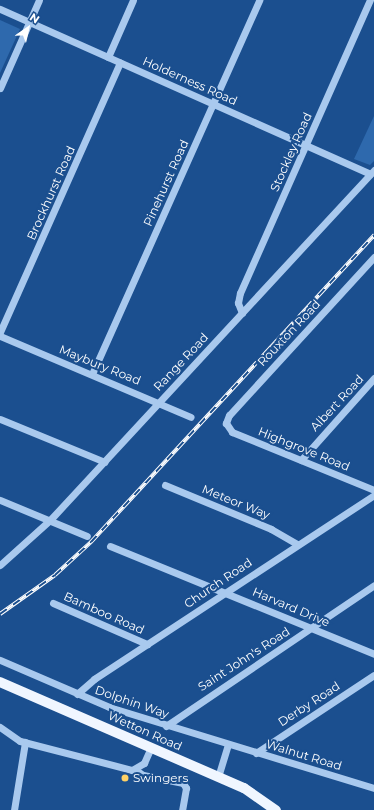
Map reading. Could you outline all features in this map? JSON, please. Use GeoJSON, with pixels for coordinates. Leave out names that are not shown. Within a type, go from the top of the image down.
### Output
{"type":"FeatureCollection","features":[{"type":"Feature","properties":{"kind":"main road","name":"Wetton Road"},"geometry":{"type":"LineString","coordinates":[[0,682],[254,793],[276,810]]}},
{"type":"Feature","properties":{"kind":"street"},"geometry":{"type":"LineString","coordinates":[[0,88],[39,0]]}},
{"type":"Feature","properties":{"kind":"street"},"geometry":{"type":"LineString","coordinates":[[108,57],[133,0]]}},
{"type":"Feature","properties":{"kind":"street","name":"Pinehurst Road"},"geometry":{"type":"LineString","coordinates":[[92,374],[259,0]]}},
{"type":"Feature","properties":{"kind":"street","name":"Stockley Road"},"geometry":{"type":"LineString","coordinates":[[242,313],[238,303],[240,293],[370,0]]}},
{"type":"Feature","properties":{"kind":"street","name":"Holderness Road"},"geometry":{"type":"LineString","coordinates":[[0,9],[120,63],[372,172]]}},
{"type":"Feature","properties":{"kind":"street","name":"Brockhurst Road"},"geometry":{"type":"LineString","coordinates":[[0,332],[120,63]]}},
{"type":"Feature","properties":{"kind":"street","name":"Range Road"},"geometry":{"type":"LineString","coordinates":[[0,565],[50,520],[105,462],[372,172]]}},
{"type":"Feature","properties":{"kind":"street","name":"Rouxton Road"},"geometry":{"type":"LineString","coordinates":[[227,427],[229,415],[374,256]]}},
{"type":"Feature","properties":{"kind":"street","name":"Maybury Road"},"geometry":{"type":"LineString","coordinates":[[0,336],[160,402],[191,417]]}},
{"type":"Feature","properties":{"kind":"street","name":"Albert Road"},"geometry":{"type":"LineString","coordinates":[[301,460],[374,378]]}},
{"type":"Feature","properties":{"kind":"street"},"geometry":{"type":"LineString","coordinates":[[0,419],[105,462]]}},
{"type":"Feature","properties":{"kind":"street","name":"Highgrove Road"},"geometry":{"type":"LineString","coordinates":[[227,427],[232,432],[374,490]]}},
{"type":"Feature","properties":{"kind":"street","name":"Meteor Way"},"geometry":{"type":"LineString","coordinates":[[165,485],[271,529],[297,544]]}},
{"type":"Feature","properties":{"kind":"street","name":"Church Road"},"geometry":{"type":"LineString","coordinates":[[77,694],[147,644],[297,544],[374,495]]}},
{"type":"Feature","properties":{"kind":"street"},"geometry":{"type":"LineString","coordinates":[[0,500],[87,536]]}},
{"type":"Feature","properties":{"kind":"street","name":"Harvard Drive"},"geometry":{"type":"LineString","coordinates":[[110,546],[374,654]]}},
{"type":"Feature","properties":{"kind":"street","name":"Saint John's Road"},"geometry":{"type":"LineString","coordinates":[[166,726],[374,585]]}},
{"type":"Feature","properties":{"kind":"street","name":"Bamboo Road"},"geometry":{"type":"LineString","coordinates":[[53,603],[147,644]]}},
{"type":"Feature","properties":{"kind":"street","name":"Dolphin Way"},"geometry":{"type":"LineString","coordinates":[[0,660],[77,694],[166,726],[228,744]]}},
{"type":"Feature","properties":{"kind":"street","name":"Derby Road"},"geometry":{"type":"LineString","coordinates":[[256,753],[374,675]]}},
{"type":"Feature","properties":{"kind":"street"},"geometry":{"type":"LineString","coordinates":[[0,727],[13,738],[26,742],[136,770],[143,775],[183,783],[186,788],[182,810]]}},
{"type":"Feature","properties":{"kind":"street"},"geometry":{"type":"LineString","coordinates":[[14,810],[26,742]]}},
{"type":"Feature","properties":{"kind":"street"},"geometry":{"type":"LineString","coordinates":[[218,777],[228,744]]}},
{"type":"Feature","properties":{"kind":"street","name":"Walnut Road"},"geometry":{"type":"LineString","coordinates":[[228,744],[374,788]]}},
{"type":"Feature","properties":{"kind":"street"},"geometry":{"type":"LineString","coordinates":[[136,770],[144,763],[151,747]]}},
{"type":"Feature","properties":{"kind":"shaded area"},"geometry":{"type":"Polygon","coordinates":[[[0,20],[20,29],[0,73],[0,20]]]}},
{"type":"Feature","properties":{"kind":"shaded area"},"geometry":{"type":"Polygon","coordinates":[[[374,116],[374,161],[370,165],[354,159],[374,116]]]}},
{"type":"Feature","properties":{"kind":"railway"},"geometry":{"type":"LineString","coordinates":[[0,614],[55,575],[91,542],[374,235]]}},
{"type":"Feature","properties":{"kind":"place","name":"Swingers"},"geometry":{"type":"Point","coordinates":[125,778]}}]}
